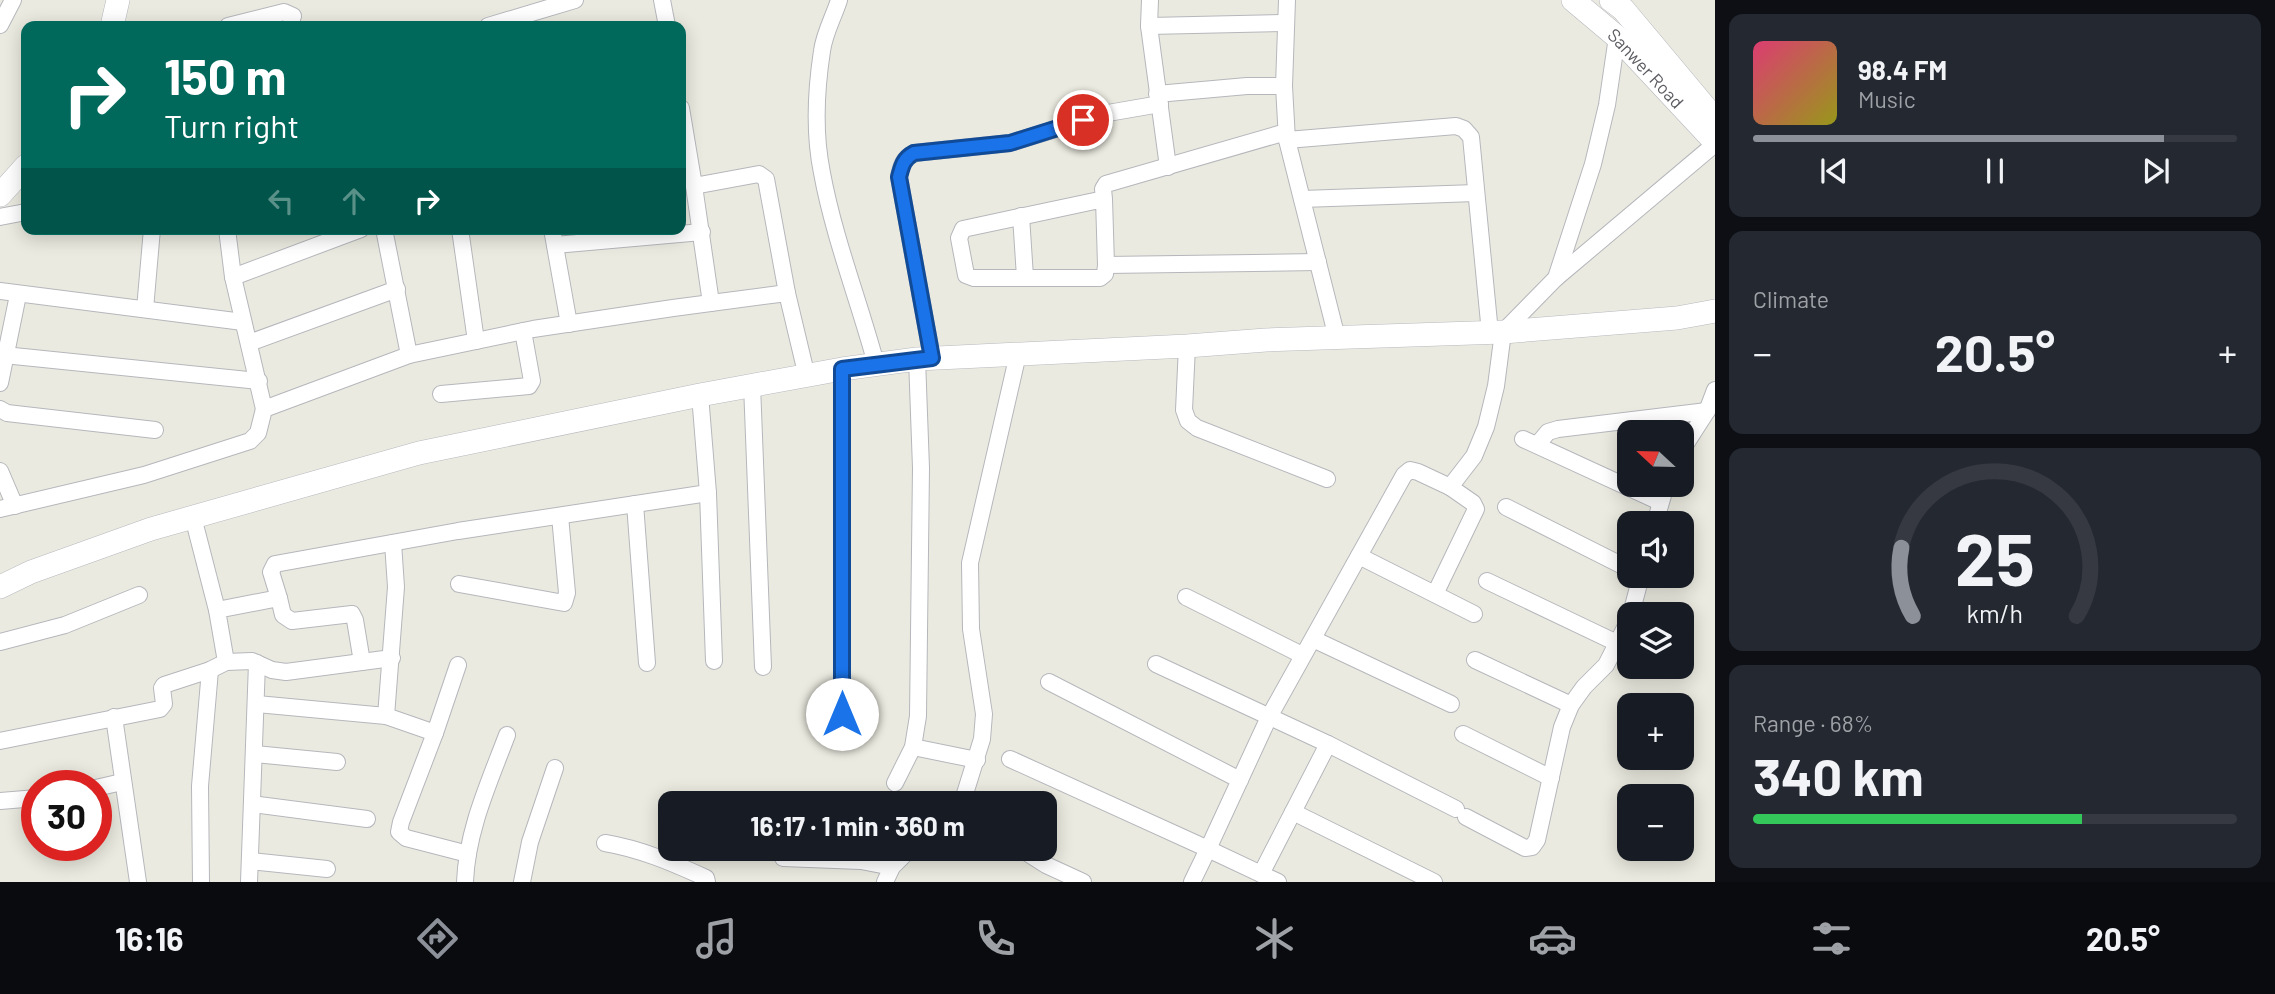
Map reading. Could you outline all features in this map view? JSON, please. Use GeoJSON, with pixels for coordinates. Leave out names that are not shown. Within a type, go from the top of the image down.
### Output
{"type":"FeatureCollection","features":[{"type":"Feature","properties":{"kind":"street"},"geometry":{"type":"LineString","coordinates":[[0,25],[13,0]]}},
{"type":"Feature","properties":{"kind":"street"},"geometry":{"type":"LineString","coordinates":[[113,21],[118,0]]}},
{"type":"Feature","properties":{"kind":"street"},"geometry":{"type":"LineString","coordinates":[[505,21],[575,0]]}},
{"type":"Feature","properties":{"kind":"street"},"geometry":{"type":"LineString","coordinates":[[662,0],[666,21]]}},
{"type":"Feature","properties":{"kind":"street"},"geometry":{"type":"LineString","coordinates":[[839,0],[822,48],[816,116],[821,172],[844,260],[861,307],[876,364]]}},
{"type":"Feature","properties":{"kind":"street"},"geometry":{"type":"LineString","coordinates":[[1150,0],[1149,26],[1168,167]]}},
{"type":"Feature","properties":{"kind":"street"},"geometry":{"type":"LineString","coordinates":[[1287,0],[1284,23],[1287,136],[1338,338]]}},
{"type":"Feature","properties":{"kind":"street","name":"Sanwer Road"},"geometry":{"type":"LineString","coordinates":[[1573,0],[1617,37],[1715,143]]}},
{"type":"Feature","properties":{"kind":"street","name":"Sanwer Road"},"geometry":{"type":"LineString","coordinates":[[1611,0],[1623,9],[1715,119]]}},
{"type":"Feature","properties":{"kind":"street"},"geometry":{"type":"LineString","coordinates":[[248,21],[284,12],[293,16],[292,21]]}},
{"type":"Feature","properties":{"kind":"street"},"geometry":{"type":"LineString","coordinates":[[1149,26],[1284,23]]}},
{"type":"Feature","properties":{"kind":"street"},"geometry":{"type":"LineString","coordinates":[[1556,278],[1593,164],[1607,105],[1617,37]]}},
{"type":"Feature","properties":{"kind":"street"},"geometry":{"type":"LineString","coordinates":[[895,783],[913,747],[918,716],[920,468],[925,359],[899,177],[902,164],[906,157],[914,153],[1010,143],[1158,99],[1247,86],[1284,86]]}},
{"type":"Feature","properties":{"kind":"street"},"geometry":{"type":"LineString","coordinates":[[1104,200],[963,229],[959,238],[966,275],[1100,278],[1105,274],[1106,265],[1104,200],[1103,189],[1108,183],[1287,136],[1457,126],[1464,129],[1471,137],[1476,193],[1497,332],[1496,386],[1486,427],[1474,456],[1450,487]]}},
{"type":"Feature","properties":{"kind":"street"},"geometry":{"type":"LineString","coordinates":[[686,138],[711,303]]}},
{"type":"Feature","properties":{"kind":"street"},"geometry":{"type":"LineString","coordinates":[[1497,332],[1529,306],[1556,278],[1715,143]]}},
{"type":"Feature","properties":{"kind":"street"},"geometry":{"type":"LineString","coordinates":[[0,195],[21,172]]}},
{"type":"Feature","properties":{"kind":"street"},"geometry":{"type":"LineString","coordinates":[[694,186],[759,174],[766,178],[787,293],[807,377]]}},
{"type":"Feature","properties":{"kind":"street"},"geometry":{"type":"LineString","coordinates":[[1302,199],[1476,193]]}},
{"type":"Feature","properties":{"kind":"street"},"geometry":{"type":"LineString","coordinates":[[0,217],[21,213]]}},
{"type":"Feature","properties":{"kind":"street"},"geometry":{"type":"LineString","coordinates":[[1021,216],[1025,277]]}},
{"type":"Feature","properties":{"kind":"street"},"geometry":{"type":"LineString","coordinates":[[686,232],[702,232]]}},
{"type":"Feature","properties":{"kind":"street"},"geometry":{"type":"LineString","coordinates":[[145,309],[151,235]]}},
{"type":"Feature","properties":{"kind":"street"},"geometry":{"type":"LineString","coordinates":[[0,471],[7,508],[144,475],[250,441],[258,433],[264,409],[233,276],[228,235]]}},
{"type":"Feature","properties":{"kind":"street"},"geometry":{"type":"LineString","coordinates":[[233,276],[345,235]]}},
{"type":"Feature","properties":{"kind":"street"},"geometry":{"type":"LineString","coordinates":[[385,235],[409,355]]}},
{"type":"Feature","properties":{"kind":"street"},"geometry":{"type":"LineString","coordinates":[[461,235],[476,341]]}},
{"type":"Feature","properties":{"kind":"street"},"geometry":{"type":"LineString","coordinates":[[569,324],[554,237],[599,235]]}},
{"type":"Feature","properties":{"kind":"street"},"geometry":{"type":"LineString","coordinates":[[1106,265],[1318,262]]}},
{"type":"Feature","properties":{"kind":"street"},"geometry":{"type":"LineString","coordinates":[[249,344],[397,289]]}},
{"type":"Feature","properties":{"kind":"street"},"geometry":{"type":"LineString","coordinates":[[0,291],[243,322]]}},
{"type":"Feature","properties":{"kind":"street"},"geometry":{"type":"LineString","coordinates":[[264,409],[409,355],[523,331],[787,293]]}},
{"type":"Feature","properties":{"kind":"street"},"geometry":{"type":"LineString","coordinates":[[0,383],[18,295]]}},
{"type":"Feature","properties":{"kind":"street"},"geometry":{"type":"LineString","coordinates":[[0,587],[43,568],[151,529],[419,453],[700,395],[842,369],[925,359],[1266,340],[1497,332],[1677,318],[1715,311]]}},
{"type":"Feature","properties":{"kind":"street"},"geometry":{"type":"LineString","coordinates":[[441,394],[528,386],[532,381],[523,331]]}},
{"type":"Feature","properties":{"kind":"street"},"geometry":{"type":"LineString","coordinates":[[1187,346],[1184,410],[1188,421],[1197,428],[1327,479]]}},
{"type":"Feature","properties":{"kind":"street"},"geometry":{"type":"LineString","coordinates":[[966,791],[982,738],[984,714],[971,629],[970,563],[1018,354]]}},
{"type":"Feature","properties":{"kind":"street"},"geometry":{"type":"LineString","coordinates":[[4,355],[259,381]]}},
{"type":"Feature","properties":{"kind":"street"},"geometry":{"type":"LineString","coordinates":[[842,369],[842,714]]}},
{"type":"Feature","properties":{"kind":"street"},"geometry":{"type":"LineString","coordinates":[[752,385],[763,667]]}},
{"type":"Feature","properties":{"kind":"street"},"geometry":{"type":"LineString","coordinates":[[1694,431],[1707,411],[1715,390]]}},
{"type":"Feature","properties":{"kind":"street"},"geometry":{"type":"LineString","coordinates":[[700,395],[708,493],[714,661]]}},
{"type":"Feature","properties":{"kind":"street"},"geometry":{"type":"LineString","coordinates":[[0,409],[7,413],[155,430]]}},
{"type":"Feature","properties":{"kind":"street"},"geometry":{"type":"LineString","coordinates":[[1660,502],[1530,442],[1558,429],[1707,411]]}},
{"type":"Feature","properties":{"kind":"street"},"geometry":{"type":"LineString","coordinates":[[1192,882],[1269,717],[1404,475],[1410,470],[1450,487],[1473,503],[1476,509],[1435,594]]}},
{"type":"Feature","properties":{"kind":"street"},"geometry":{"type":"LineString","coordinates":[[362,662],[352,614],[292,621],[283,615],[271,572],[275,564],[708,493]]}},
{"type":"Feature","properties":{"kind":"street"},"geometry":{"type":"LineString","coordinates":[[1658,511],[1661,497]]}},
{"type":"Feature","properties":{"kind":"street"},"geometry":{"type":"LineString","coordinates":[[635,504],[647,663]]}},
{"type":"Feature","properties":{"kind":"street"},"geometry":{"type":"LineString","coordinates":[[1507,507],[1617,563]]}},
{"type":"Feature","properties":{"kind":"street"},"geometry":{"type":"LineString","coordinates":[[459,584],[564,603],[567,593],[560,516]]}},
{"type":"Feature","properties":{"kind":"street"},"geometry":{"type":"LineString","coordinates":[[193,517],[217,610],[226,662]]}},
{"type":"Feature","properties":{"kind":"street"},"geometry":{"type":"LineString","coordinates":[[386,716],[396,587],[393,543]]}},
{"type":"Feature","properties":{"kind":"street"},"geometry":{"type":"LineString","coordinates":[[1359,555],[1474,614]]}},
{"type":"Feature","properties":{"kind":"street"},"geometry":{"type":"LineString","coordinates":[[1487,581],[1617,643]]}},
{"type":"Feature","properties":{"kind":"street"},"geometry":{"type":"LineString","coordinates":[[0,642],[65,625],[139,595]]}},
{"type":"Feature","properties":{"kind":"street"},"geometry":{"type":"LineString","coordinates":[[1186,597],[1302,655]]}},
{"type":"Feature","properties":{"kind":"street"},"geometry":{"type":"LineString","coordinates":[[217,610],[279,598]]}},
{"type":"Feature","properties":{"kind":"street"},"geometry":{"type":"LineString","coordinates":[[1313,639],[1451,704]]}},
{"type":"Feature","properties":{"kind":"street"},"geometry":{"type":"LineString","coordinates":[[1156,664],[1328,744],[1525,848],[1532,847],[1537,840],[1562,727],[1571,705],[1606,665],[1617,647]]}},
{"type":"Feature","properties":{"kind":"street"},"geometry":{"type":"LineString","coordinates":[[0,741],[160,709],[164,704],[164,685],[226,662],[252,661],[272,670],[286,672],[392,658]]}},
{"type":"Feature","properties":{"kind":"street"},"geometry":{"type":"LineString","coordinates":[[1475,660],[1571,705]]}},
{"type":"Feature","properties":{"kind":"street"},"geometry":{"type":"LineString","coordinates":[[249,882],[257,663]]}},
{"type":"Feature","properties":{"kind":"street"},"geometry":{"type":"LineString","coordinates":[[458,665],[399,832],[406,838],[468,853]]}},
{"type":"Feature","properties":{"kind":"street"},"geometry":{"type":"LineString","coordinates":[[201,882],[200,786],[210,670]]}},
{"type":"Feature","properties":{"kind":"street"},"geometry":{"type":"LineString","coordinates":[[1049,682],[1240,780]]}},
{"type":"Feature","properties":{"kind":"street"},"geometry":{"type":"LineString","coordinates":[[257,704],[386,716],[435,733]]}},
{"type":"Feature","properties":{"kind":"street"},"geometry":{"type":"LineString","coordinates":[[114,717],[138,882]]}},
{"type":"Feature","properties":{"kind":"street"},"geometry":{"type":"LineString","coordinates":[[1463,734],[1551,778]]}},
{"type":"Feature","properties":{"kind":"street"},"geometry":{"type":"LineString","coordinates":[[465,882],[474,824],[507,735]]}},
{"type":"Feature","properties":{"kind":"street"},"geometry":{"type":"LineString","coordinates":[[1261,874],[1328,744]]}},
{"type":"Feature","properties":{"kind":"street"},"geometry":{"type":"LineString","coordinates":[[913,747],[976,760]]}},
{"type":"Feature","properties":{"kind":"street"},"geometry":{"type":"LineString","coordinates":[[254,754],[337,762]]}},
{"type":"Feature","properties":{"kind":"street"},"geometry":{"type":"LineString","coordinates":[[1010,759],[1278,882]]}},
{"type":"Feature","properties":{"kind":"street"},"geometry":{"type":"LineString","coordinates":[[522,882],[530,842],[555,768]]}},
{"type":"Feature","properties":{"kind":"street"},"geometry":{"type":"LineString","coordinates":[[112,784],[122,782]]}},
{"type":"Feature","properties":{"kind":"street"},"geometry":{"type":"LineString","coordinates":[[0,801],[21,800]]}},
{"type":"Feature","properties":{"kind":"street"},"geometry":{"type":"LineString","coordinates":[[253,804],[367,819]]}},
{"type":"Feature","properties":{"kind":"street"},"geometry":{"type":"LineString","coordinates":[[1293,812],[1434,882]]}},
{"type":"Feature","properties":{"kind":"street"},"geometry":{"type":"LineString","coordinates":[[605,843],[660,858],[706,878],[708,882]]}},
{"type":"Feature","properties":{"kind":"street"},"geometry":{"type":"LineString","coordinates":[[250,861],[327,869]]}},
{"type":"Feature","properties":{"kind":"street"},"geometry":{"type":"LineString","coordinates":[[861,861],[897,863]]}},
{"type":"Feature","properties":{"kind":"street"},"geometry":{"type":"LineString","coordinates":[[1040,861],[1083,882]]}},
{"type":"Feature","properties":{"kind":"route"},"geometry":{"type":"LineString","coordinates":[[842,714],[842,369],[932,358],[899,177],[902,164],[906,157],[914,153],[1010,143],[1083,120]]}}]}
